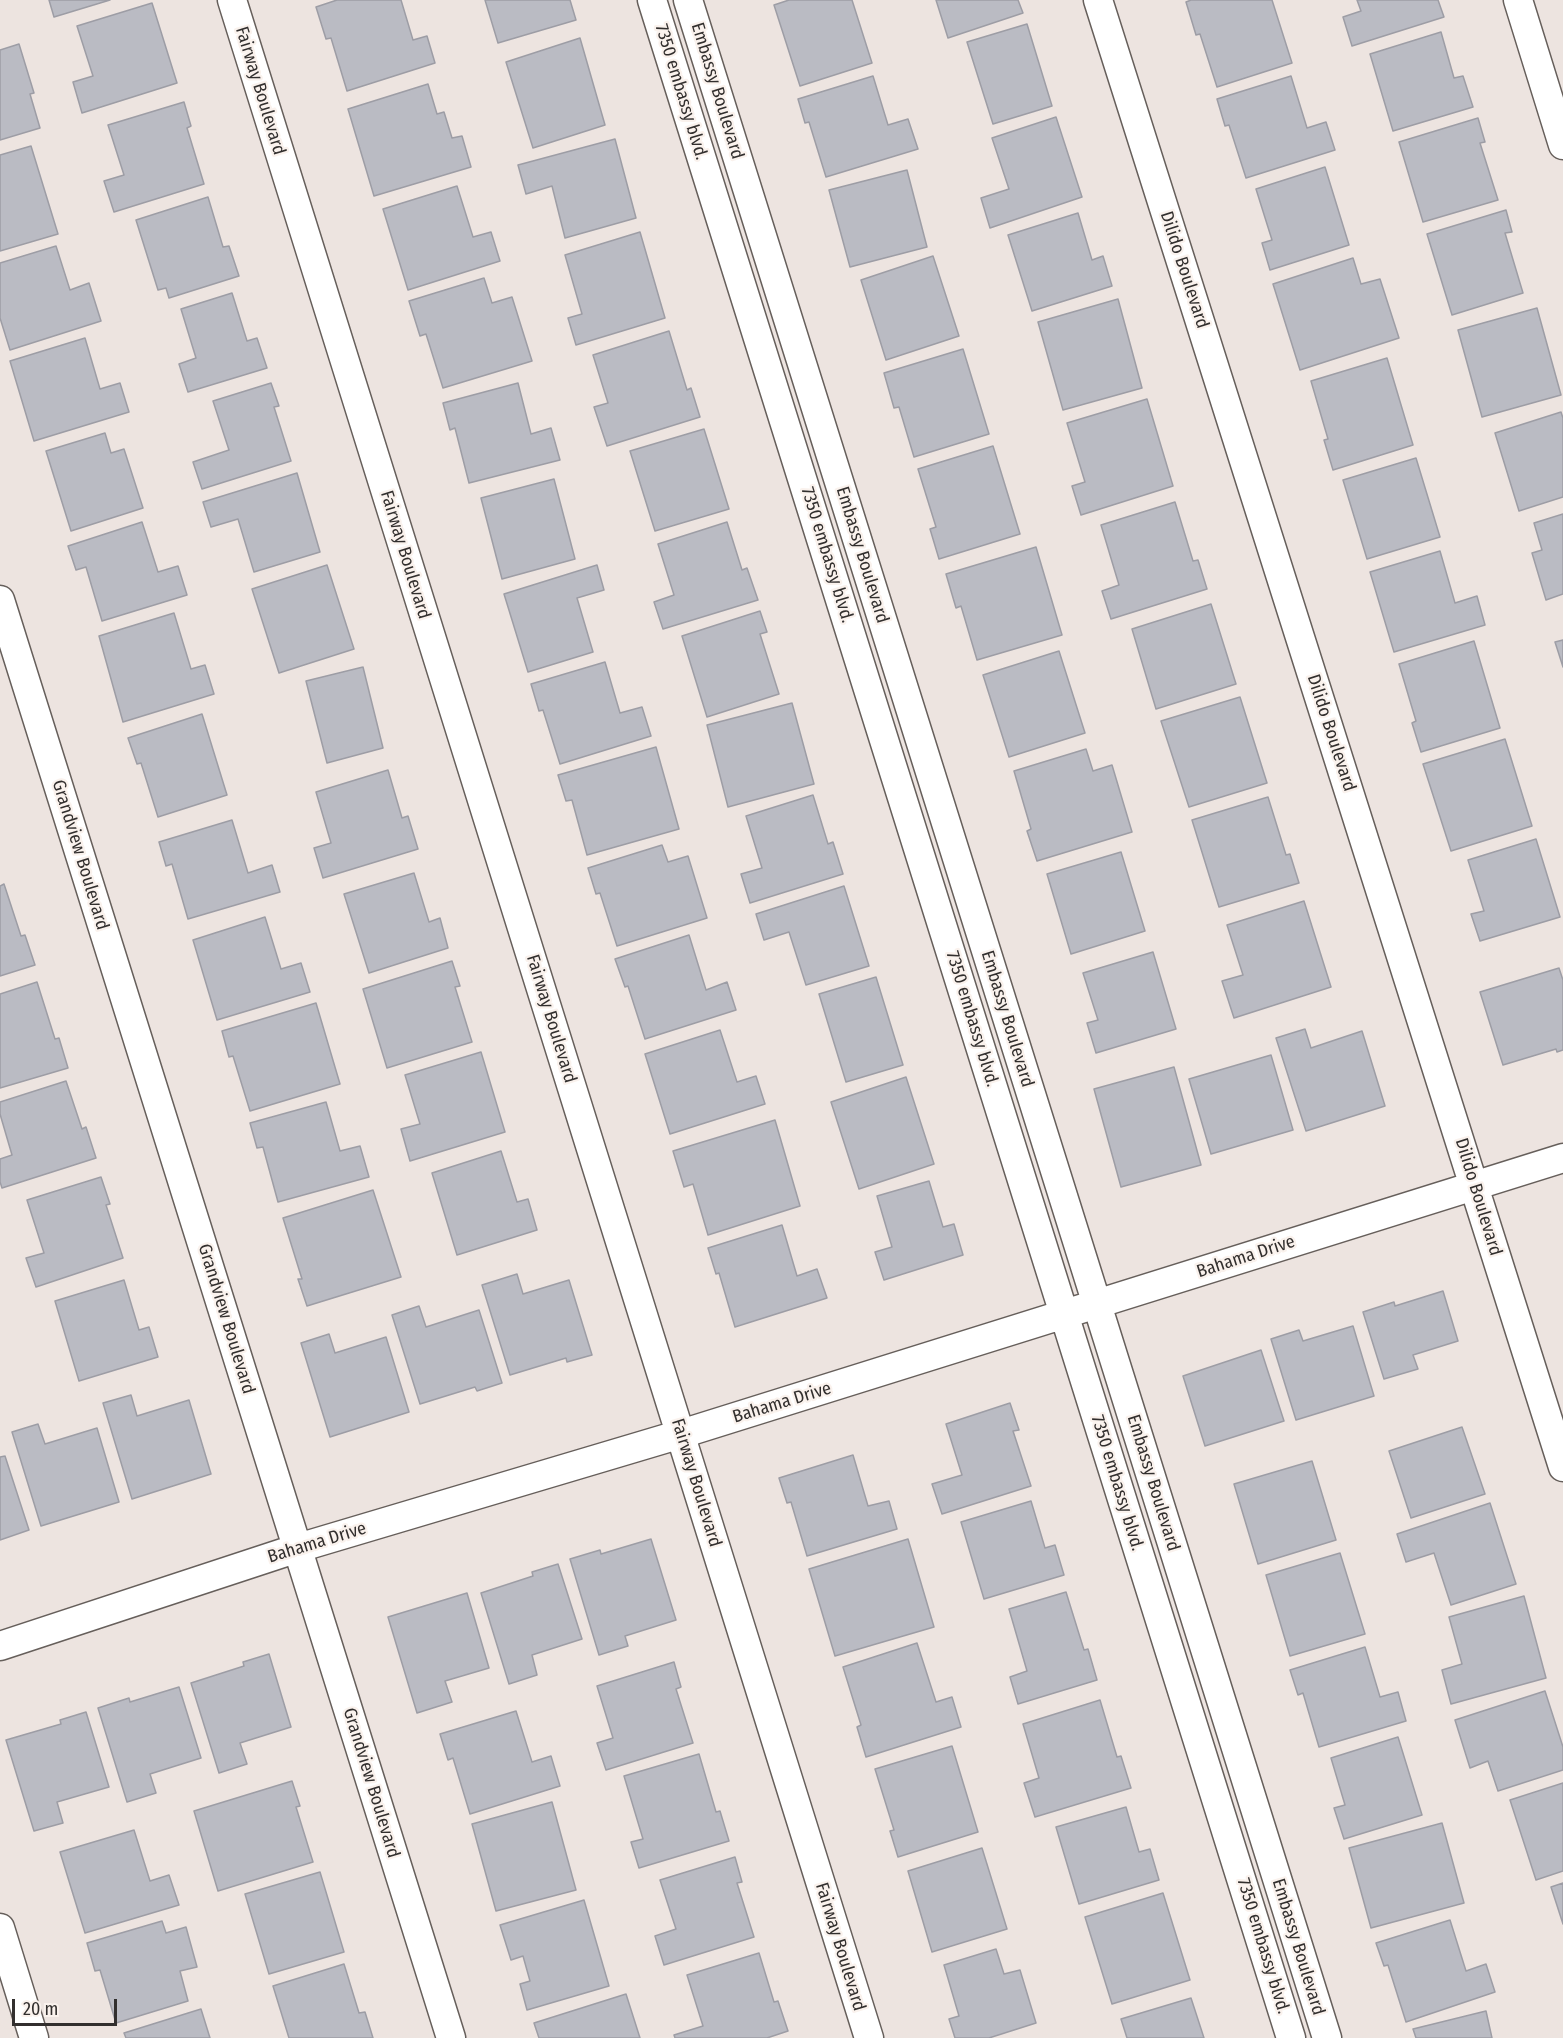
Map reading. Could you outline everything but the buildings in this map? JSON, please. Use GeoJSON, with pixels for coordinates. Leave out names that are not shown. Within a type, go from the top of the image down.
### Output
{"type":"FeatureCollection","features":[{"type":"Feature","properties":{"kind":"street","name":"Fairway Boulevard"},"geometry":{"type":"LineString","coordinates":[[232,0],[869,2038]]}},
{"type":"Feature","properties":{"kind":"street","name":"7350 embassy blvd."},"geometry":{"type":"LineString","coordinates":[[652,0],[1292,2038]]}},
{"type":"Feature","properties":{"kind":"street","name":"Embassy Boulevard"},"geometry":{"type":"LineString","coordinates":[[688,0],[1327,2038]]}},
{"type":"Feature","properties":{"kind":"street","name":"Dilido Boulevard"},"geometry":{"type":"LineString","coordinates":[[1098,0],[1563,1467]]}},
{"type":"Feature","properties":{"kind":"street"},"geometry":{"type":"LineString","coordinates":[[1518,0],[1563,145]]}},
{"type":"Feature","properties":{"kind":"street","name":"Grandview Boulevard"},"geometry":{"type":"LineString","coordinates":[[0,600],[451,2038]]}},
{"type":"Feature","properties":{"kind":"street","name":"Bahama Drive"},"geometry":{"type":"LineString","coordinates":[[0,1646],[298,1548],[681,1434],[1563,1158]]}},
{"type":"Feature","properties":{"kind":"street"},"geometry":{"type":"LineString","coordinates":[[0,1928],[34,2038]]}}]}
